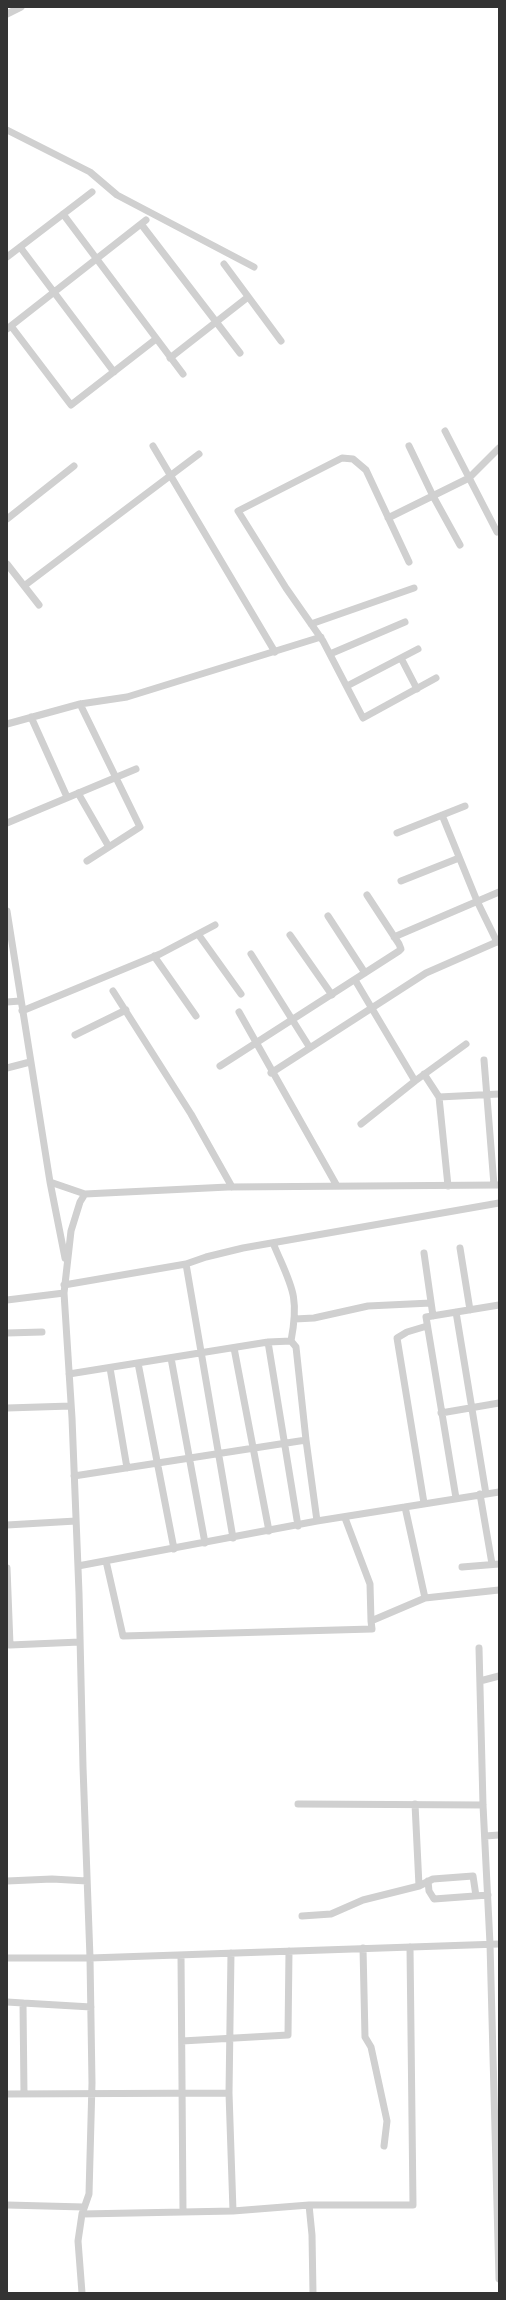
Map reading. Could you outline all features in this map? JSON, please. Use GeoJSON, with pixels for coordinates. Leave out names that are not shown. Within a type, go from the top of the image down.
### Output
{"type":"FeatureCollection","features":[{"type":"Feature","properties":{"kind":"street"},"geometry":{"type":"LineString","coordinates":[[7,14],[21,7]]}},
{"type":"Feature","properties":{"kind":"street"},"geometry":{"type":"LineString","coordinates":[[7,130],[90,172],[117,195],[254,267]]}},
{"type":"Feature","properties":{"kind":"street"},"geometry":{"type":"LineString","coordinates":[[7,256],[92,192]]}},
{"type":"Feature","properties":{"kind":"street"},"geometry":{"type":"LineString","coordinates":[[63,214],[183,374]]}},
{"type":"Feature","properties":{"kind":"street"},"geometry":{"type":"LineString","coordinates":[[156,339],[71,405],[9,327],[143,222],[240,353]]}},
{"type":"Feature","properties":{"kind":"street"},"geometry":{"type":"LineString","coordinates":[[20,247],[53,293],[114,372]]}},
{"type":"Feature","properties":{"kind":"street"},"geometry":{"type":"LineString","coordinates":[[224,264],[281,341]]}},
{"type":"Feature","properties":{"kind":"street"},"geometry":{"type":"LineString","coordinates":[[170,358],[248,297]]}},
{"type":"Feature","properties":{"kind":"street"},"geometry":{"type":"LineString","coordinates":[[445,431],[497,532]]}},
{"type":"Feature","properties":{"kind":"street"},"geometry":{"type":"LineString","coordinates":[[153,446],[275,652]]}},
{"type":"Feature","properties":{"kind":"street"},"geometry":{"type":"LineString","coordinates":[[409,446],[433,496],[460,546]]}},
{"type":"Feature","properties":{"kind":"street"},"geometry":{"type":"LineString","coordinates":[[388,518],[468,478],[499,448]]}},
{"type":"Feature","properties":{"kind":"street"},"geometry":{"type":"LineString","coordinates":[[24,586],[199,454]]}},
{"type":"Feature","properties":{"kind":"street"},"geometry":{"type":"LineString","coordinates":[[409,562],[366,470],[353,459],[342,458],[238,511],[321,637],[363,718],[436,678]]}},
{"type":"Feature","properties":{"kind":"street"},"geometry":{"type":"LineString","coordinates":[[7,519],[74,466]]}},
{"type":"Feature","properties":{"kind":"street"},"geometry":{"type":"LineString","coordinates":[[7,564],[39,605]]}},
{"type":"Feature","properties":{"kind":"street"},"geometry":{"type":"LineString","coordinates":[[312,624],[414,588]]}},
{"type":"Feature","properties":{"kind":"street"},"geometry":{"type":"LineString","coordinates":[[330,654],[405,622]]}},
{"type":"Feature","properties":{"kind":"street"},"geometry":{"type":"LineString","coordinates":[[7,724],[80,704],[127,697],[321,637]]}},
{"type":"Feature","properties":{"kind":"street"},"geometry":{"type":"LineString","coordinates":[[347,686],[418,649]]}},
{"type":"Feature","properties":{"kind":"street"},"geometry":{"type":"LineString","coordinates":[[401,658],[417,689]]}},
{"type":"Feature","properties":{"kind":"street"},"geometry":{"type":"LineString","coordinates":[[80,704],[140,827],[87,861]]}},
{"type":"Feature","properties":{"kind":"street"},"geometry":{"type":"LineString","coordinates":[[31,717],[67,797]]}},
{"type":"Feature","properties":{"kind":"street"},"geometry":{"type":"LineString","coordinates":[[7,823],[136,769]]}},
{"type":"Feature","properties":{"kind":"street"},"geometry":{"type":"LineString","coordinates":[[78,793],[109,847]]}},
{"type":"Feature","properties":{"kind":"street"},"geometry":{"type":"LineString","coordinates":[[397,833],[464,806]]}},
{"type":"Feature","properties":{"kind":"street"},"geometry":{"type":"LineString","coordinates":[[271,1073],[372,1006],[426,973],[498,941],[477,901],[442,815]]}},
{"type":"Feature","properties":{"kind":"street"},"geometry":{"type":"LineString","coordinates":[[401,881],[459,858]]}},
{"type":"Feature","properties":{"kind":"street"},"geometry":{"type":"LineString","coordinates":[[394,937],[499,892]]}},
{"type":"Feature","properties":{"kind":"street"},"geometry":{"type":"LineString","coordinates":[[220,1066],[399,952],[401,949],[367,895]]}},
{"type":"Feature","properties":{"kind":"street"},"geometry":{"type":"LineString","coordinates":[[7,911],[20,1001],[50,1182],[66,1263]]}},
{"type":"Feature","properties":{"kind":"street"},"geometry":{"type":"LineString","coordinates":[[328,916],[365,973]]}},
{"type":"Feature","properties":{"kind":"street"},"geometry":{"type":"LineString","coordinates":[[22,1011],[154,956],[215,925]]}},
{"type":"Feature","properties":{"kind":"street"},"geometry":{"type":"LineString","coordinates":[[198,934],[241,994]]}},
{"type":"Feature","properties":{"kind":"street"},"geometry":{"type":"LineString","coordinates":[[290,935],[332,995]]}},
{"type":"Feature","properties":{"kind":"street"},"geometry":{"type":"LineString","coordinates":[[250,954],[310,1048]]}},
{"type":"Feature","properties":{"kind":"street"},"geometry":{"type":"LineString","coordinates":[[154,956],[196,1016]]}},
{"type":"Feature","properties":{"kind":"street"},"geometry":{"type":"LineString","coordinates":[[355,980],[372,1006],[415,1081]]}},
{"type":"Feature","properties":{"kind":"street"},"geometry":{"type":"LineString","coordinates":[[114,991],[191,1114],[232,1187]]}},
{"type":"Feature","properties":{"kind":"street"},"geometry":{"type":"LineString","coordinates":[[7,1002],[20,1001]]}},
{"type":"Feature","properties":{"kind":"street"},"geometry":{"type":"LineString","coordinates":[[75,1035],[126,1010]]}},
{"type":"Feature","properties":{"kind":"street"},"geometry":{"type":"LineString","coordinates":[[239,1012],[271,1073],[337,1186]]}},
{"type":"Feature","properties":{"kind":"street"},"geometry":{"type":"LineString","coordinates":[[361,1124],[424,1074],[466,1044]]}},
{"type":"Feature","properties":{"kind":"street"},"geometry":{"type":"LineString","coordinates":[[50,1182],[85,1194],[232,1187],[496,1185],[486,1095],[484,1060]]}},
{"type":"Feature","properties":{"kind":"street"},"geometry":{"type":"LineString","coordinates":[[7,1068],[30,1062]]}},
{"type":"Feature","properties":{"kind":"street"},"geometry":{"type":"LineString","coordinates":[[424,1074],[439,1097],[448,1186]]}},
{"type":"Feature","properties":{"kind":"street"},"geometry":{"type":"LineString","coordinates":[[439,1097],[499,1094]]}},
{"type":"Feature","properties":{"kind":"street"},"geometry":{"type":"LineString","coordinates":[[82,2293],[78,2241],[83,2211],[88,2194],[91,2095],[91,2007],[78,1566],[64,1289],[71,1231],[80,1202],[85,1194]]}},
{"type":"Feature","properties":{"kind":"street"},"geometry":{"type":"LineString","coordinates":[[7,1300],[186,1264],[217,1254],[499,1203]]}},
{"type":"Feature","properties":{"kind":"street"},"geometry":{"type":"LineString","coordinates":[[274,1243],[293,1289],[295,1319],[291,1341]]}},
{"type":"Feature","properties":{"kind":"street"},"geometry":{"type":"LineString","coordinates":[[460,1248],[470,1310]]}},
{"type":"Feature","properties":{"kind":"street"},"geometry":{"type":"LineString","coordinates":[[424,1253],[433,1316]]}},
{"type":"Feature","properties":{"kind":"street"},"geometry":{"type":"LineString","coordinates":[[186,1264],[233,1538]]}},
{"type":"Feature","properties":{"kind":"street"},"geometry":{"type":"LineString","coordinates":[[295,1319],[314,1318],[368,1306],[431,1303]]}},
{"type":"Feature","properties":{"kind":"street"},"geometry":{"type":"LineString","coordinates":[[456,1498],[426,1317],[499,1305]]}},
{"type":"Feature","properties":{"kind":"street"},"geometry":{"type":"LineString","coordinates":[[456,1312],[495,1564],[462,1567]]}},
{"type":"Feature","properties":{"kind":"street"},"geometry":{"type":"LineString","coordinates":[[424,1503],[397,1338],[407,1332],[427,1326]]}},
{"type":"Feature","properties":{"kind":"street"},"geometry":{"type":"LineString","coordinates":[[7,1333],[42,1332]]}},
{"type":"Feature","properties":{"kind":"street"},"geometry":{"type":"LineString","coordinates":[[69,1374],[268,1342],[291,1341]]}},
{"type":"Feature","properties":{"kind":"street"},"geometry":{"type":"LineString","coordinates":[[291,1341],[296,1347],[306,1440],[317,1521]]}},
{"type":"Feature","properties":{"kind":"street"},"geometry":{"type":"LineString","coordinates":[[268,1342],[298,1526]]}},
{"type":"Feature","properties":{"kind":"street"},"geometry":{"type":"LineString","coordinates":[[234,1348],[269,1531]]}},
{"type":"Feature","properties":{"kind":"street"},"geometry":{"type":"LineString","coordinates":[[171,1358],[205,1543]]}},
{"type":"Feature","properties":{"kind":"street"},"geometry":{"type":"LineString","coordinates":[[138,1363],[174,1549]]}},
{"type":"Feature","properties":{"kind":"street"},"geometry":{"type":"LineString","coordinates":[[110,1368],[127,1468]]}},
{"type":"Feature","properties":{"kind":"street"},"geometry":{"type":"LineString","coordinates":[[441,1412],[499,1404]]}},
{"type":"Feature","properties":{"kind":"street"},"geometry":{"type":"LineString","coordinates":[[7,1408],[71,1406]]}},
{"type":"Feature","properties":{"kind":"street"},"geometry":{"type":"LineString","coordinates":[[74,1476],[306,1440]]}},
{"type":"Feature","properties":{"kind":"street"},"geometry":{"type":"LineString","coordinates":[[78,1566],[298,1526],[317,1521],[345,1518],[405,1506],[499,1492]]}},
{"type":"Feature","properties":{"kind":"street"},"geometry":{"type":"LineString","coordinates":[[405,1506],[425,1598]]}},
{"type":"Feature","properties":{"kind":"street"},"geometry":{"type":"LineString","coordinates":[[106,1561],[123,1636],[372,1629],[370,1584],[345,1518]]}},
{"type":"Feature","properties":{"kind":"street"},"geometry":{"type":"LineString","coordinates":[[7,1525],[76,1520]]}},
{"type":"Feature","properties":{"kind":"street"},"geometry":{"type":"LineString","coordinates":[[7,1568],[10,1644],[80,1642]]}},
{"type":"Feature","properties":{"kind":"street"},"geometry":{"type":"LineString","coordinates":[[371,1621],[425,1598],[499,1590]]}},
{"type":"Feature","properties":{"kind":"street"},"geometry":{"type":"LineString","coordinates":[[479,1648],[483,1805],[490,1944],[499,2279]]}},
{"type":"Feature","properties":{"kind":"street"},"geometry":{"type":"LineString","coordinates":[[480,1681],[499,1676]]}},
{"type":"Feature","properties":{"kind":"street"},"geometry":{"type":"LineString","coordinates":[[298,1804],[483,1805]]}},
{"type":"Feature","properties":{"kind":"street"},"geometry":{"type":"LineString","coordinates":[[415,1804],[419,1886]]}},
{"type":"Feature","properties":{"kind":"street"},"geometry":{"type":"LineString","coordinates":[[485,1836],[499,1835]]}},
{"type":"Feature","properties":{"kind":"street"},"geometry":{"type":"LineString","coordinates":[[302,1916],[331,1914],[368,1898],[419,1886],[440,1877],[470,1875],[474,1880],[476,1896]]}},
{"type":"Feature","properties":{"kind":"street"},"geometry":{"type":"LineString","coordinates":[[7,1881],[52,1879],[88,1881]]}},
{"type":"Feature","properties":{"kind":"street"},"geometry":{"type":"LineString","coordinates":[[428,1881],[429,1891],[434,1899],[488,1894]]}},
{"type":"Feature","properties":{"kind":"street"},"geometry":{"type":"LineString","coordinates":[[7,1958],[90,1958],[499,1944]]}},
{"type":"Feature","properties":{"kind":"street"},"geometry":{"type":"LineString","coordinates":[[7,2205],[83,2211],[183,2212],[233,2211],[309,2205],[413,2205],[410,1947]]}},
{"type":"Feature","properties":{"kind":"street"},"geometry":{"type":"LineString","coordinates":[[362,1948],[365,2037],[371,2047],[387,2121],[384,2146]]}},
{"type":"Feature","properties":{"kind":"street"},"geometry":{"type":"LineString","coordinates":[[182,2041],[288,2035],[289,1951]]}},
{"type":"Feature","properties":{"kind":"street"},"geometry":{"type":"LineString","coordinates":[[231,1953],[229,2093],[233,2211]]}},
{"type":"Feature","properties":{"kind":"street"},"geometry":{"type":"LineString","coordinates":[[181,1955],[183,2212]]}},
{"type":"Feature","properties":{"kind":"street"},"geometry":{"type":"LineString","coordinates":[[7,2002],[91,2007]]}},
{"type":"Feature","properties":{"kind":"street"},"geometry":{"type":"LineString","coordinates":[[23,2002],[24,2094]]}},
{"type":"Feature","properties":{"kind":"street"},"geometry":{"type":"LineString","coordinates":[[7,2094],[91,2095],[229,2093]]}},
{"type":"Feature","properties":{"kind":"street"},"geometry":{"type":"LineString","coordinates":[[309,2205],[313,2293]]}}]}
